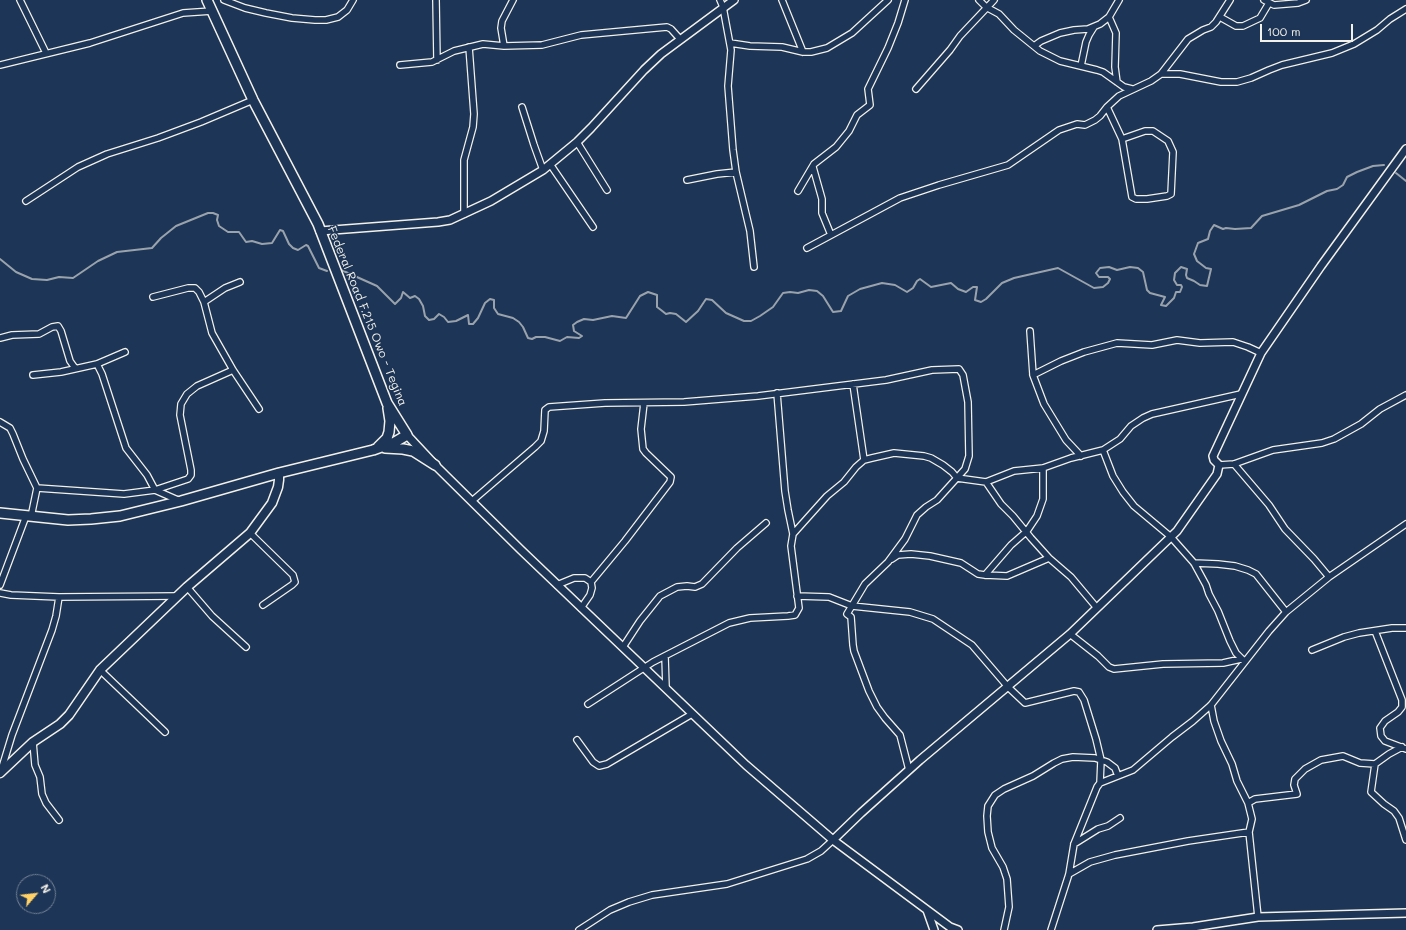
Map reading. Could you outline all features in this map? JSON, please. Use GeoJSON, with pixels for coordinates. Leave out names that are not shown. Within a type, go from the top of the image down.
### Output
{"type":"FeatureCollection","features":[{"type":"Feature","properties":{"kind":"main road","name":"Federal Road F.215 Owo - Tegina"},"geometry":{"type":"LineString","coordinates":[[207,0],[253,100],[320,231],[387,403],[407,435]]}},
{"type":"Feature","properties":{"kind":"main road"},"geometry":{"type":"LineString","coordinates":[[376,449],[386,438],[389,432],[390,421],[387,403]]}},
{"type":"Feature","properties":{"kind":"main road"},"geometry":{"type":"LineString","coordinates":[[0,513],[68,520],[120,516],[182,501],[278,473],[376,449],[395,442],[407,435]]}},
{"type":"Feature","properties":{"kind":"main road"},"geometry":{"type":"LineString","coordinates":[[376,449],[403,449],[413,451],[435,465]]}},
{"type":"Feature","properties":{"kind":"main road"},"geometry":{"type":"LineString","coordinates":[[1,773],[33,742],[60,724],[69,715],[100,670],[187,587],[250,533],[272,503],[280,480],[278,473]]}},
{"type":"Feature","properties":{"kind":"street"},"geometry":{"type":"LineString","coordinates":[[20,0],[46,53]]}},
{"type":"Feature","properties":{"kind":"street"},"geometry":{"type":"LineString","coordinates":[[224,0],[245,8],[266,13],[292,18],[315,20],[326,20],[338,17],[347,10],[353,0]]}},
{"type":"Feature","properties":{"kind":"street"},"geometry":{"type":"LineString","coordinates":[[436,0],[437,60]]}},
{"type":"Feature","properties":{"kind":"street"},"geometry":{"type":"LineString","coordinates":[[504,46],[501,28],[502,21],[514,0]]}},
{"type":"Feature","properties":{"kind":"street"},"geometry":{"type":"LineString","coordinates":[[320,231],[450,220],[490,201],[543,170],[591,128],[644,70],[722,3],[734,0]]}},
{"type":"Feature","properties":{"kind":"street"},"geometry":{"type":"LineString","coordinates":[[782,0],[803,52]]}},
{"type":"Feature","properties":{"kind":"street"},"geometry":{"type":"LineString","coordinates":[[730,43],[750,46],[782,47],[803,52],[811,52],[827,48],[852,33],[888,0]]}},
{"type":"Feature","properties":{"kind":"street"},"geometry":{"type":"LineString","coordinates":[[798,191],[816,162],[836,147],[849,131],[857,115],[870,105],[868,89],[888,48],[898,23],[904,0]]}},
{"type":"Feature","properties":{"kind":"street"},"geometry":{"type":"LineString","coordinates":[[979,0],[986,7],[999,14],[1014,30],[1040,51],[1054,58],[1103,72],[1124,87],[1132,89]]}},
{"type":"Feature","properties":{"kind":"street"},"geometry":{"type":"LineString","coordinates":[[916,89],[986,7],[994,0]]}},
{"type":"Feature","properties":{"kind":"street"},"geometry":{"type":"LineString","coordinates":[[1034,46],[1041,41],[1060,33],[1094,27],[1109,17],[1119,0]]}},
{"type":"Feature","properties":{"kind":"street"},"geometry":{"type":"LineString","coordinates":[[807,248],[830,234],[900,198],[1008,165],[1059,130],[1077,124],[1086,124],[1095,120],[1107,106],[1119,96],[1151,81],[1161,74],[1188,40],[1203,30],[1211,27],[1220,17],[1230,0]]}},
{"type":"Feature","properties":{"kind":"street"},"geometry":{"type":"LineString","coordinates":[[1220,17],[1236,26],[1243,26],[1260,18],[1267,2],[1274,5],[1282,5],[1298,3],[1306,0]]}},
{"type":"Feature","properties":{"kind":"street"},"geometry":{"type":"LineString","coordinates":[[722,3],[731,50],[728,86],[736,172],[750,231],[754,267]]}},
{"type":"Feature","properties":{"kind":"street"},"geometry":{"type":"LineString","coordinates":[[1161,74],[1180,74],[1226,82],[1237,82],[1251,78],[1282,65],[1332,53],[1354,44],[1377,30],[1390,19],[1406,9]]}},
{"type":"Feature","properties":{"kind":"street"},"geometry":{"type":"LineString","coordinates":[[0,65],[90,43],[183,13],[212,11]]}},
{"type":"Feature","properties":{"kind":"street"},"geometry":{"type":"LineString","coordinates":[[1109,17],[1116,33],[1115,67],[1117,82]]}},
{"type":"Feature","properties":{"kind":"street"},"geometry":{"type":"LineString","coordinates":[[1082,66],[1086,42],[1094,27]]}},
{"type":"Feature","properties":{"kind":"street"},"geometry":{"type":"LineString","coordinates":[[400,65],[426,64],[454,51],[483,44],[504,46],[542,44],[581,35],[667,28],[671,29],[680,39]]}},
{"type":"Feature","properties":{"kind":"street"},"geometry":{"type":"LineString","coordinates":[[464,214],[464,160],[473,127],[474,114],[469,47]]}},
{"type":"Feature","properties":{"kind":"street"},"geometry":{"type":"LineString","coordinates":[[26,201],[78,167],[107,154],[158,138],[253,100]]}},
{"type":"Feature","properties":{"kind":"street"},"geometry":{"type":"LineString","coordinates":[[1107,106],[1122,139],[1132,197],[1136,199],[1167,196],[1171,194],[1173,152],[1168,141],[1153,131],[1145,131],[1122,139]]}},
{"type":"Feature","properties":{"kind":"street"},"geometry":{"type":"LineString","coordinates":[[522,107],[543,170]]}},
{"type":"Feature","properties":{"kind":"street"},"geometry":{"type":"LineString","coordinates":[[576,142],[607,190]]}},
{"type":"Feature","properties":{"kind":"street"},"geometry":{"type":"LineString","coordinates":[[1406,149],[1321,266],[1261,353],[1213,456],[1214,460],[1219,465],[1234,464],[1273,450],[1322,444],[1361,424],[1380,409],[1406,395]]}},
{"type":"Feature","properties":{"kind":"street"},"geometry":{"type":"LineString","coordinates":[[550,164],[593,227]]}},
{"type":"Feature","properties":{"kind":"street"},"geometry":{"type":"LineString","coordinates":[[812,167],[822,199],[822,213],[830,234]]}},
{"type":"Feature","properties":{"kind":"street"},"geometry":{"type":"LineString","coordinates":[[687,180],[736,172]]}},
{"type":"Feature","properties":{"kind":"street"},"geometry":{"type":"LineString","coordinates":[[204,302],[225,288],[240,282]]}},
{"type":"Feature","properties":{"kind":"street"},"geometry":{"type":"LineString","coordinates":[[153,297],[188,288],[195,288],[199,292],[204,302],[212,332],[233,370],[259,408]]}},
{"type":"Feature","properties":{"kind":"street"},"geometry":{"type":"LineString","coordinates":[[0,338],[12,335],[38,334],[52,327],[58,326],[62,331],[70,361],[75,368]]}},
{"type":"Feature","properties":{"kind":"street"},"geometry":{"type":"LineString","coordinates":[[1030,331],[1033,375],[1044,404],[1058,425],[1062,435],[1081,456]]}},
{"type":"Feature","properties":{"kind":"street"},"geometry":{"type":"LineString","coordinates":[[1033,375],[1061,361],[1084,352],[1117,343],[1145,345],[1177,340],[1200,343],[1233,342],[1261,353]]}},
{"type":"Feature","properties":{"kind":"street"},"geometry":{"type":"LineString","coordinates":[[33,375],[61,372],[97,364],[125,352]]}},
{"type":"Feature","properties":{"kind":"street"},"geometry":{"type":"LineString","coordinates":[[97,364],[104,380],[124,443],[147,475],[155,490],[182,501]]}},
{"type":"Feature","properties":{"kind":"street"},"geometry":{"type":"LineString","coordinates":[[472,501],[535,447],[541,440],[544,431],[545,410],[549,408],[605,403],[715,400],[758,396],[886,380],[932,370],[959,369],[963,375],[968,402],[968,462],[965,469],[937,500],[917,515],[907,531],[905,539],[888,562]]}},
{"type":"Feature","properties":{"kind":"street"},"geometry":{"type":"LineString","coordinates":[[37,488],[124,494],[155,490],[188,479],[191,475],[180,415],[181,404],[187,394],[197,386],[233,370]]}},
{"type":"Feature","properties":{"kind":"street"},"geometry":{"type":"LineString","coordinates":[[852,384],[864,460]]}},
{"type":"Feature","properties":{"kind":"street"},"geometry":{"type":"LineString","coordinates":[[588,704],[665,656],[729,623],[738,620],[795,615],[799,608],[791,546],[793,534],[785,491],[777,393]]}},
{"type":"Feature","properties":{"kind":"street"},"geometry":{"type":"LineString","coordinates":[[793,534],[864,460],[894,452],[919,455],[931,458],[952,472],[957,478],[986,482],[1014,471],[1043,468],[1103,450],[1120,438],[1131,426],[1152,414],[1241,394]]}},
{"type":"Feature","properties":{"kind":"street"},"geometry":{"type":"LineString","coordinates":[[591,582],[625,541],[670,482],[671,477],[643,449],[641,429],[644,403]]}},
{"type":"Feature","properties":{"kind":"street"},"geometry":{"type":"LineString","coordinates":[[0,422],[10,428],[14,434],[23,459],[37,488],[29,516],[0,585]]}},
{"type":"Feature","properties":{"kind":"street"},"geometry":{"type":"LineString","coordinates":[[407,435],[435,465],[557,585],[746,765],[833,840],[926,908],[949,929],[958,930]]}},
{"type":"Feature","properties":{"kind":"street"},"geometry":{"type":"LineString","coordinates":[[1103,450],[1113,476],[1134,506],[1171,537],[1194,563],[1204,579],[1230,641],[1243,660]]}},
{"type":"Feature","properties":{"kind":"street"},"geometry":{"type":"LineString","coordinates":[[1234,464],[1269,505],[1285,529],[1329,577]]}},
{"type":"Feature","properties":{"kind":"street"},"geometry":{"type":"LineString","coordinates":[[579,930],[610,910],[629,902],[652,895],[727,884],[807,860],[821,851],[909,770],[1070,634],[1098,608],[1171,537],[1218,474],[1219,465]]}},
{"type":"Feature","properties":{"kind":"street"},"geometry":{"type":"LineString","coordinates":[[985,576],[1011,545],[1026,531],[1037,516],[1043,499],[1043,468]]}},
{"type":"Feature","properties":{"kind":"street"},"geometry":{"type":"LineString","coordinates":[[986,482],[1001,504],[1049,558],[1071,577],[1098,608]]}},
{"type":"Feature","properties":{"kind":"street"},"geometry":{"type":"LineString","coordinates":[[623,648],[640,621],[660,596],[677,587],[694,587],[702,584],[737,548],[766,523]]}},
{"type":"Feature","properties":{"kind":"street"},"geometry":{"type":"LineString","coordinates":[[1100,783],[1133,770],[1167,740],[1193,721],[1211,705],[1243,660],[1286,612],[1329,577],[1406,524]]}},
{"type":"Feature","properties":{"kind":"street"},"geometry":{"type":"LineString","coordinates":[[250,533],[293,575],[295,582],[263,605]]}},
{"type":"Feature","properties":{"kind":"street"},"geometry":{"type":"LineString","coordinates":[[909,770],[900,735],[877,707],[869,691],[853,645],[851,617],[848,614],[865,584],[888,562],[898,555],[910,554],[930,556],[961,563],[969,569],[985,576],[1007,576],[1049,558]]}},
{"type":"Feature","properties":{"kind":"street"},"geometry":{"type":"LineString","coordinates":[[1194,563],[1235,566],[1256,574],[1286,612]]}},
{"type":"Feature","properties":{"kind":"street"},"geometry":{"type":"LineString","coordinates":[[557,585],[574,578],[585,578],[591,582],[592,588],[590,595],[581,608]]}},
{"type":"Feature","properties":{"kind":"street"},"geometry":{"type":"LineString","coordinates":[[187,587],[212,616],[246,647]]}},
{"type":"Feature","properties":{"kind":"street"},"geometry":{"type":"LineString","coordinates":[[0,593],[11,595],[59,597],[178,596]]}},
{"type":"Feature","properties":{"kind":"street"},"geometry":{"type":"LineString","coordinates":[[797,596],[829,597],[852,606],[910,612],[933,619],[972,645],[1008,687],[1026,703],[1074,691],[1079,692],[1084,700],[1101,760],[1100,783],[1074,844],[1069,874],[1051,930]]}},
{"type":"Feature","properties":{"kind":"street"},"geometry":{"type":"LineString","coordinates":[[1,773],[12,735],[52,630],[59,597]]}},
{"type":"Feature","properties":{"kind":"street"},"geometry":{"type":"LineString","coordinates":[[1312,650],[1344,637],[1359,633],[1392,628],[1406,628]]}},
{"type":"Feature","properties":{"kind":"street"},"geometry":{"type":"LineString","coordinates":[[1375,631],[1402,700],[1402,707],[1398,712],[1385,721],[1380,728],[1381,736],[1385,740],[1404,748]]}},
{"type":"Feature","properties":{"kind":"street"},"geometry":{"type":"LineString","coordinates":[[1070,634],[1098,656],[1109,667],[1114,669],[1163,664],[1223,663],[1243,660]]}},
{"type":"Feature","properties":{"kind":"street"},"geometry":{"type":"LineString","coordinates":[[665,656],[666,688]]}},
{"type":"Feature","properties":{"kind":"street"},"geometry":{"type":"LineString","coordinates":[[100,670],[165,732]]}},
{"type":"Feature","properties":{"kind":"street"},"geometry":{"type":"LineString","coordinates":[[1211,705],[1214,721],[1221,741],[1232,764],[1237,782],[1248,803],[1252,819],[1249,832],[1258,917]]}},
{"type":"Feature","properties":{"kind":"street"},"geometry":{"type":"LineString","coordinates":[[577,740],[593,762],[599,766],[607,764],[692,714]]}},
{"type":"Feature","properties":{"kind":"street"},"geometry":{"type":"LineString","coordinates":[[33,742],[35,765],[40,777],[42,794],[46,803],[59,820]]}},
{"type":"Feature","properties":{"kind":"street"},"geometry":{"type":"LineString","coordinates":[[1248,803],[1255,799],[1297,794],[1294,785],[1295,779],[1305,769],[1321,760],[1343,756],[1360,763],[1375,764],[1389,754],[1404,748]]}},
{"type":"Feature","properties":{"kind":"street"},"geometry":{"type":"LineString","coordinates":[[1004,930],[1009,907],[1007,879],[988,838],[988,806],[995,795],[1062,759],[1073,757],[1095,758],[1111,764],[1115,768],[1118,776]]}},
{"type":"Feature","properties":{"kind":"street"},"geometry":{"type":"LineString","coordinates":[[1375,764],[1371,792],[1384,804],[1394,810],[1399,818],[1406,840]]}},
{"type":"Feature","properties":{"kind":"street"},"geometry":{"type":"LineString","coordinates":[[1074,844],[1098,829],[1108,826],[1120,818]]}},
{"type":"Feature","properties":{"kind":"street"},"geometry":{"type":"LineString","coordinates":[[1069,874],[1090,862],[1115,855],[1188,841],[1249,832]]}},
{"type":"Feature","properties":{"kind":"street"},"geometry":{"type":"LineString","coordinates":[[926,908],[934,930]]}},
{"type":"Feature","properties":{"kind":"street"},"geometry":{"type":"LineString","coordinates":[[1157,930],[1193,927],[1258,917],[1406,913]]}},
{"type":"Feature","properties":{"kind":"waterway"},"geometry":{"type":"LineString","coordinates":[[339,269],[377,286],[395,304],[401,298],[403,292],[410,298],[415,296],[419,299],[423,306],[425,316],[429,320],[434,319],[439,314],[448,322],[456,321],[468,315],[469,324],[473,324],[478,318],[485,303],[490,299],[494,300],[494,308],[498,314],[513,318],[519,322],[528,338],[532,339],[536,337],[545,337],[560,341],[567,337],[579,338],[582,336],[574,331],[573,325],[584,319],[593,320],[612,316],[626,318],[640,296],[648,292],[657,295],[657,307],[666,314],[676,314],[686,322],[698,311],[706,299],[712,300],[726,313],[744,321],[751,321],[773,307],[783,293],[798,293],[809,290],[817,291],[823,296],[833,312],[841,311],[848,296],[860,289],[882,283],[895,285],[907,292],[913,288],[920,279],[931,287],[951,283],[958,289],[966,292],[973,287],[977,287],[975,300],[981,302],[1002,283],[1014,278],[1058,268],[1094,288],[1103,287],[1110,279],[1108,277],[1099,277],[1096,273],[1100,268],[1109,267],[1117,270],[1130,267],[1138,268],[1143,272],[1147,290],[1150,293],[1165,297],[1161,305],[1166,306],[1174,298],[1176,292],[1180,292],[1182,287],[1181,285],[1177,285],[1174,280],[1175,273],[1181,267],[1187,269],[1187,278],[1200,285],[1207,286],[1211,269],[1206,268],[1197,261],[1194,254],[1198,243],[1208,239],[1210,231],[1214,225],[1223,229],[1251,228],[1262,216],[1299,205],[1327,191],[1337,189],[1343,185],[1347,177],[1357,172],[1373,166],[1384,165]]}},
{"type":"Feature","properties":{"kind":"waterway"},"geometry":{"type":"LineString","coordinates":[[1396,173],[1406,181]]}},
{"type":"Feature","properties":{"kind":"waterway"},"geometry":{"type":"LineString","coordinates":[[0,259],[16,272],[32,279],[47,280],[59,277],[73,278],[98,261],[117,252],[152,248],[161,238],[176,226],[208,213],[213,213],[218,215],[217,220],[219,226],[228,232],[239,232],[246,242],[252,241],[262,244],[272,243],[280,230],[283,231],[289,244],[293,248],[298,250],[306,245],[308,246],[319,268],[327,271]]}}]}
